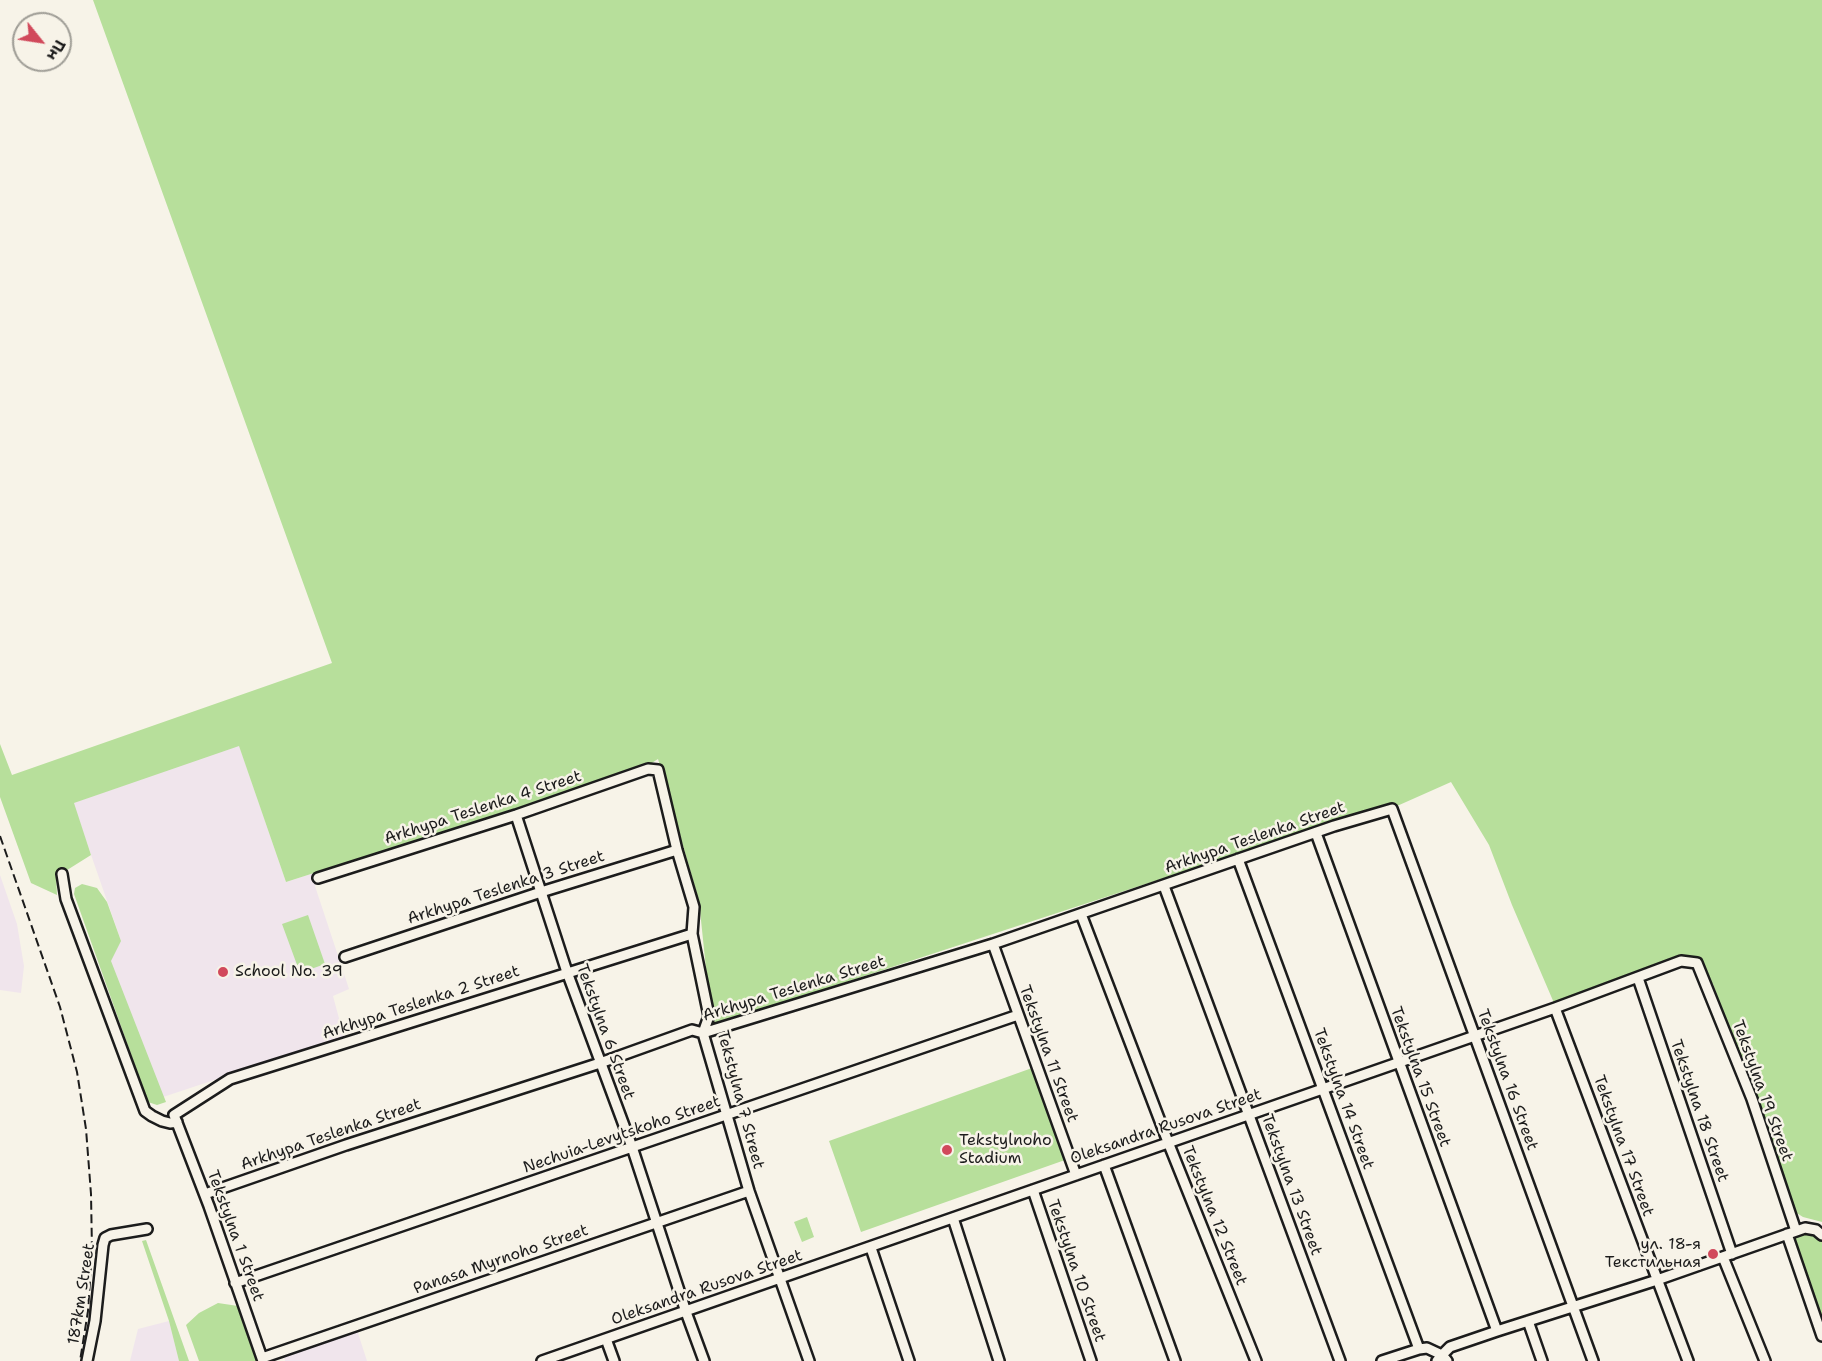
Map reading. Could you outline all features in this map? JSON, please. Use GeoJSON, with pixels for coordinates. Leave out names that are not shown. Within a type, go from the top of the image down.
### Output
{"type":"FeatureCollection","features":[{"type":"Feature","properties":{"kind":"street","name":"Arkhypa Teslenka 4 Street"},"geometry":{"type":"LineString","coordinates":[[318,878],[516,815],[648,769],[658,770]]}},
{"type":"Feature","properties":{"kind":"street","name":"Tekstylna 7 Street"},"geometry":{"type":"LineString","coordinates":[[658,770],[677,850],[694,907],[692,934],[709,1016],[703,1033],[749,1191],[810,1361]]}},
{"type":"Feature","properties":{"kind":"street","name":"Arkhypa Teslenka Street"},"geometry":{"type":"LineString","coordinates":[[205,1194],[346,1145],[600,1063],[692,1030],[703,1033],[993,944],[1392,809]]}},
{"type":"Feature","properties":{"kind":"street","name":"Tekstylna 16 Street"},"geometry":{"type":"LineString","coordinates":[[1392,809],[1593,1361]]}},
{"type":"Feature","properties":{"kind":"street","name":"Tekstylna 6 Street"},"geometry":{"type":"LineString","coordinates":[[516,815],[567,972],[632,1147],[704,1361]]}},
{"type":"Feature","properties":{"kind":"street","name":"Tekstylna 15 Street"},"geometry":{"type":"LineString","coordinates":[[1316,833],[1497,1330]]}},
{"type":"Feature","properties":{"kind":"street","name":"Arkhypa Teslenka 3 Street"},"geometry":{"type":"LineString","coordinates":[[345,957],[541,891],[677,850]]}},
{"type":"Feature","properties":{"kind":"street","name":"Tekstylna 14 Street"},"geometry":{"type":"LineString","coordinates":[[1238,860],[1419,1349]]}},
{"type":"Feature","properties":{"kind":"street"},"geometry":{"type":"LineString","coordinates":[[62,874],[66,899],[143,1107],[148,1114],[157,1119],[170,1123],[177,1122]]}},
{"type":"Feature","properties":{"kind":"street","name":"Tekstylna 13 Street"},"geometry":{"type":"LineString","coordinates":[[1164,886],[1340,1361]]}},
{"type":"Feature","properties":{"kind":"street","name":"Tekstylna 12 Street"},"geometry":{"type":"LineString","coordinates":[[1081,914],[1168,1142],[1256,1361]]}},
{"type":"Feature","properties":{"kind":"street","name":"Arkhypa Teslenka 2 Street"},"geometry":{"type":"LineString","coordinates":[[177,1122],[174,1114],[230,1079],[692,934]]}},
{"type":"Feature","properties":{"kind":"street","name":"Tekstylna 11 Street"},"geometry":{"type":"LineString","coordinates":[[993,944],[1076,1175]]}},
{"type":"Feature","properties":{"kind":"street","name":"Oleksandra Rusova Street"},"geometry":{"type":"LineString","coordinates":[[542,1361],[1556,1008],[1681,961],[1697,963]]}},
{"type":"Feature","properties":{"kind":"street","name":"Tekstylna 19 Street"},"geometry":{"type":"LineString","coordinates":[[1697,963],[1752,1099],[1822,1335]]}},
{"type":"Feature","properties":{"kind":"street","name":"Tekstylna 18 Street"},"geometry":{"type":"LineString","coordinates":[[1638,978],[1727,1255],[1765,1361]]}},
{"type":"Feature","properties":{"kind":"street","name":"Tekstylna 17 Street"},"geometry":{"type":"LineString","coordinates":[[1556,1008],[1688,1361]]}},
{"type":"Feature","properties":{"kind":"street","name":"Nechuia-Levytskoho Street"},"geometry":{"type":"LineString","coordinates":[[235,1283],[1018,1015]]}},
{"type":"Feature","properties":{"kind":"street","name":"Tekstylna 1 Street"},"geometry":{"type":"LineString","coordinates":[[177,1122],[205,1194],[263,1360]]}},
{"type":"Feature","properties":{"kind":"street"},"geometry":{"type":"LineString","coordinates":[[1104,1165],[1175,1361]]}},
{"type":"Feature","properties":{"kind":"street","name":"Tekstylna 10 Street"},"geometry":{"type":"LineString","coordinates":[[1033,1190],[1090,1361]]}},
{"type":"Feature","properties":{"kind":"street","name":"Panasa Myrnoho Street"},"geometry":{"type":"LineString","coordinates":[[263,1360],[749,1191]]}},
{"type":"Feature","properties":{"kind":"street"},"geometry":{"type":"LineString","coordinates":[[953,1218],[999,1361]]}},
{"type":"Feature","properties":{"kind":"street"},"geometry":{"type":"LineString","coordinates":[[1382,1361],[1427,1348],[1442,1359],[1450,1347],[1497,1330],[1657,1280],[1805,1228],[1816,1230],[1822,1235]]}},
{"type":"Feature","properties":{"kind":"street","name":"187km Street"},"geometry":{"type":"LineString","coordinates":[[87,1361],[95,1321],[105,1238],[147,1229]]}},
{"type":"Feature","properties":{"kind":"street"},"geometry":{"type":"LineString","coordinates":[[871,1248],[909,1361]]}},
{"type":"Feature","properties":{"kind":"street"},"geometry":{"type":"LineString","coordinates":[[1528,1321],[1542,1361]]}},
{"type":"Feature","properties":{"kind":"street"},"geometry":{"type":"LineString","coordinates":[[606,1339],[614,1361]]}},
{"type":"Feature","properties":{"kind":"shaded area"},"geometry":{"type":"Polygon","coordinates":[[[239,745],[286,882],[314,873],[315,886],[349,989],[333,996],[344,1037],[148,1102],[94,951],[121,941],[73,803],[239,745]]]}},
{"type":"Feature","properties":{"kind":"shaded area"},"geometry":{"type":"Polygon","coordinates":[[[0,875],[17,924],[24,966],[21,993],[0,990],[0,875]]]}},
{"type":"Feature","properties":{"kind":"shaded area"},"geometry":{"type":"Polygon","coordinates":[[[169,1321],[179,1361],[130,1361],[138,1329],[169,1321]]]}},
{"type":"Feature","properties":{"kind":"shaded area"},"geometry":{"type":"Polygon","coordinates":[[[357,1330],[367,1361],[285,1361],[284,1356],[357,1330]]]}},
{"type":"Feature","properties":{"kind":"green space"},"geometry":{"type":"Polygon","coordinates":[[[93,0],[1822,0],[1822,1222],[1803,1217],[1795,1212],[1713,984],[1702,970],[1675,960],[1554,1003],[1489,845],[1451,782],[1397,806],[1390,804],[712,1026],[699,901],[658,759],[647,766],[286,882],[239,746],[74,803],[91,855],[56,877],[57,895],[31,883],[0,797],[0,744],[12,775],[332,663],[93,0]]]}},
{"type":"Feature","properties":{"kind":"green space"},"geometry":{"type":"Polygon","coordinates":[[[82,884],[97,888],[107,902],[121,941],[111,961],[166,1102],[157,1105],[148,1102],[74,894],[75,888],[82,884]]]}},
{"type":"Feature","properties":{"kind":"green space"},"geometry":{"type":"Polygon","coordinates":[[[308,915],[325,964],[300,973],[282,924],[308,915]]]}},
{"type":"Feature","properties":{"kind":"green space","name":"Tekstylnoho Stadium"},"geometry":{"type":"Polygon","coordinates":[[[1032,1068],[1065,1160],[861,1232],[829,1141],[1032,1068]]]}},
{"type":"Feature","properties":{"kind":"green space"},"geometry":{"type":"Polygon","coordinates":[[[807,1217],[814,1237],[802,1242],[794,1222],[807,1217]]]}},
{"type":"Feature","properties":{"kind":"green space"},"geometry":{"type":"Polygon","coordinates":[[[1808,1232],[1816,1233],[1822,1238],[1822,1328],[1791,1239],[1808,1232]]]}},
{"type":"Feature","properties":{"kind":"green space"},"geometry":{"type":"Polygon","coordinates":[[[146,1240],[189,1361],[179,1361],[169,1321],[142,1241],[146,1240]]]}},
{"type":"Feature","properties":{"kind":"green space"},"geometry":{"type":"Polygon","coordinates":[[[218,1303],[238,1306],[257,1361],[199,1361],[186,1325],[199,1313],[218,1303]]]}},
{"type":"Feature","properties":{"kind":"railway"},"geometry":{"type":"LineString","coordinates":[[0,836],[60,1007],[77,1072],[86,1129],[92,1250],[88,1311],[80,1361]]}},
{"type":"Feature","properties":{"kind":"place","name":"School No. 39"},"geometry":{"type":"Point","coordinates":[223,972]}},
{"type":"Feature","properties":{"kind":"place","name":"Tekstylnoho Stadium"},"geometry":{"type":"Point","coordinates":[947,1150]}},
{"type":"Feature","properties":{"kind":"place","name":"ул. 18-я Текстильная"},"geometry":{"type":"Point","coordinates":[1713,1254]}}]}
